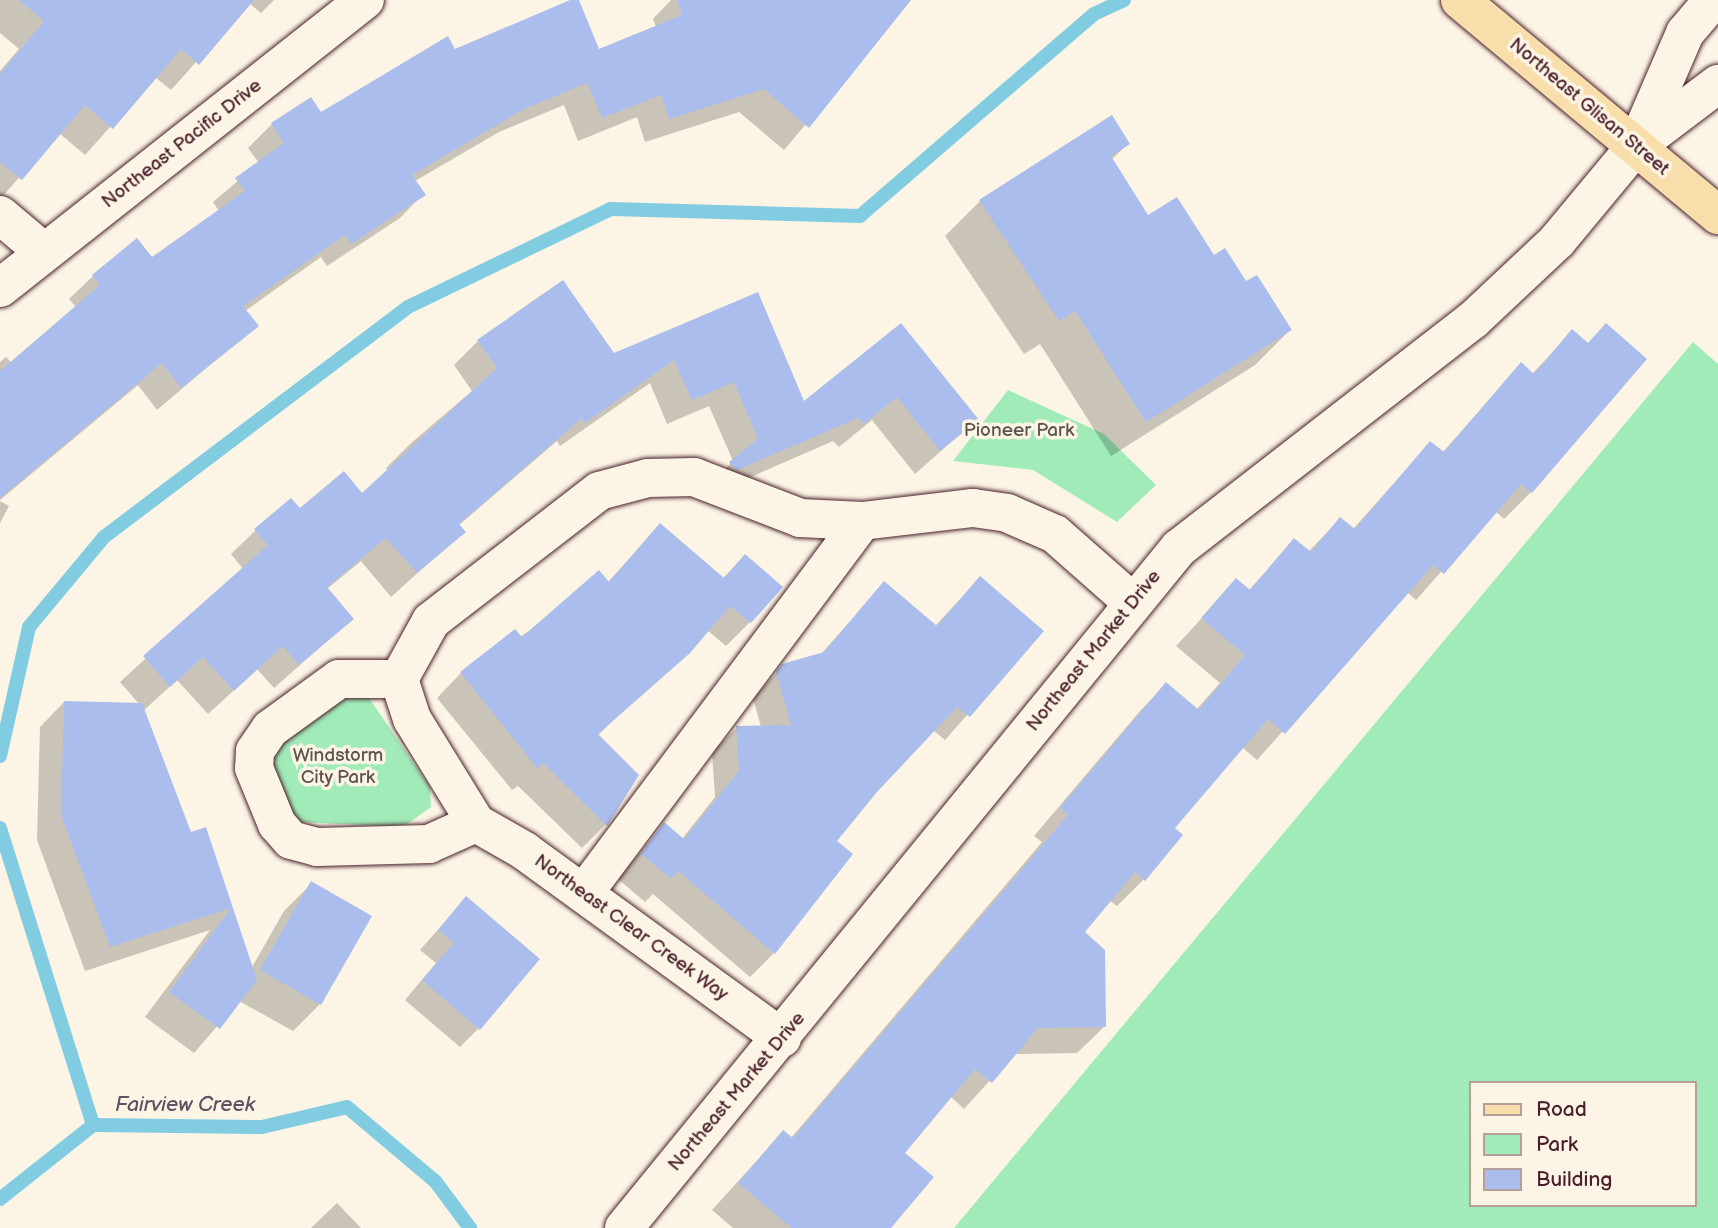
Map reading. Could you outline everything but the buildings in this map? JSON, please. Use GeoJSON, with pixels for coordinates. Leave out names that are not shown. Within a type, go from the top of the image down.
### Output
{"type":"FeatureCollection","features":[{"type":"Feature","properties":{"kind":"main road","name":"Northeast Glisan Street"},"geometry":{"type":"LineString","coordinates":[[1460,0],[1718,215]]}},
{"type":"Feature","properties":{"kind":"street","name":"Northeast Pacific Drive"},"geometry":{"type":"LineString","coordinates":[[0,288],[365,0]]}},
{"type":"Feature","properties":{"kind":"street"},"geometry":{"type":"LineString","coordinates":[[1636,146],[1685,33],[1713,0]]}},
{"type":"Feature","properties":{"kind":"street"},"geometry":{"type":"LineString","coordinates":[[1636,146],[1718,84]]}},
{"type":"Feature","properties":{"kind":"street","name":"Northeast Market Drive"},"geometry":{"type":"LineString","coordinates":[[624,1228],[782,1038],[1132,602],[1179,548],[1473,320],[1557,241],[1636,146]]}},
{"type":"Feature","properties":{"kind":"street"},"geometry":{"type":"LineString","coordinates":[[0,215],[44,252]]}},
{"type":"Feature","properties":{"kind":"street"},"geometry":{"type":"LineString","coordinates":[[476,823],[429,844],[317,847],[291,840],[277,824],[254,768],[255,751],[270,729],[339,679],[399,679],[432,621],[599,491],[649,478],[694,477],[800,518],[862,521],[973,508],[1007,513],[1055,534],[1132,602]]}},
{"type":"Feature","properties":{"kind":"street"},"geometry":{"type":"LineString","coordinates":[[584,893],[862,521]]}},
{"type":"Feature","properties":{"kind":"street","name":"Northeast Clear Creek Way"},"geometry":{"type":"LineString","coordinates":[[399,679],[412,719],[476,823],[584,893],[782,1038]]}},
{"type":"Feature","properties":{"kind":"green space"},"geometry":{"type":"Polygon","coordinates":[[[1693,342],[1718,364],[1718,1228],[954,1228],[1693,342]]]}},
{"type":"Feature","properties":{"kind":"green space","name":"Pioneer Park"},"geometry":{"type":"Polygon","coordinates":[[[1008,390],[1104,434],[1156,485],[1117,522],[1033,470],[953,461],[1008,390]]]}},
{"type":"Feature","properties":{"kind":"green space","name":"Windstorm City Park"},"geometry":{"type":"Polygon","coordinates":[[[367,695],[430,787],[431,807],[403,827],[299,822],[270,778],[273,743],[326,700],[367,695]]]}},
{"type":"Feature","properties":{"kind":"waterway"},"geometry":{"type":"LineString","coordinates":[[0,756],[29,627],[104,537],[408,307],[611,209],[860,216],[1094,14],[1124,0]]}},
{"type":"Feature","properties":{"kind":"waterway"},"geometry":{"type":"LineString","coordinates":[[0,828],[93,1125]]}},
{"type":"Feature","properties":{"kind":"waterway","name":"Fairview Creek"},"geometry":{"type":"LineString","coordinates":[[0,1199],[93,1125],[262,1127],[347,1107],[435,1181],[470,1228]]}}]}
